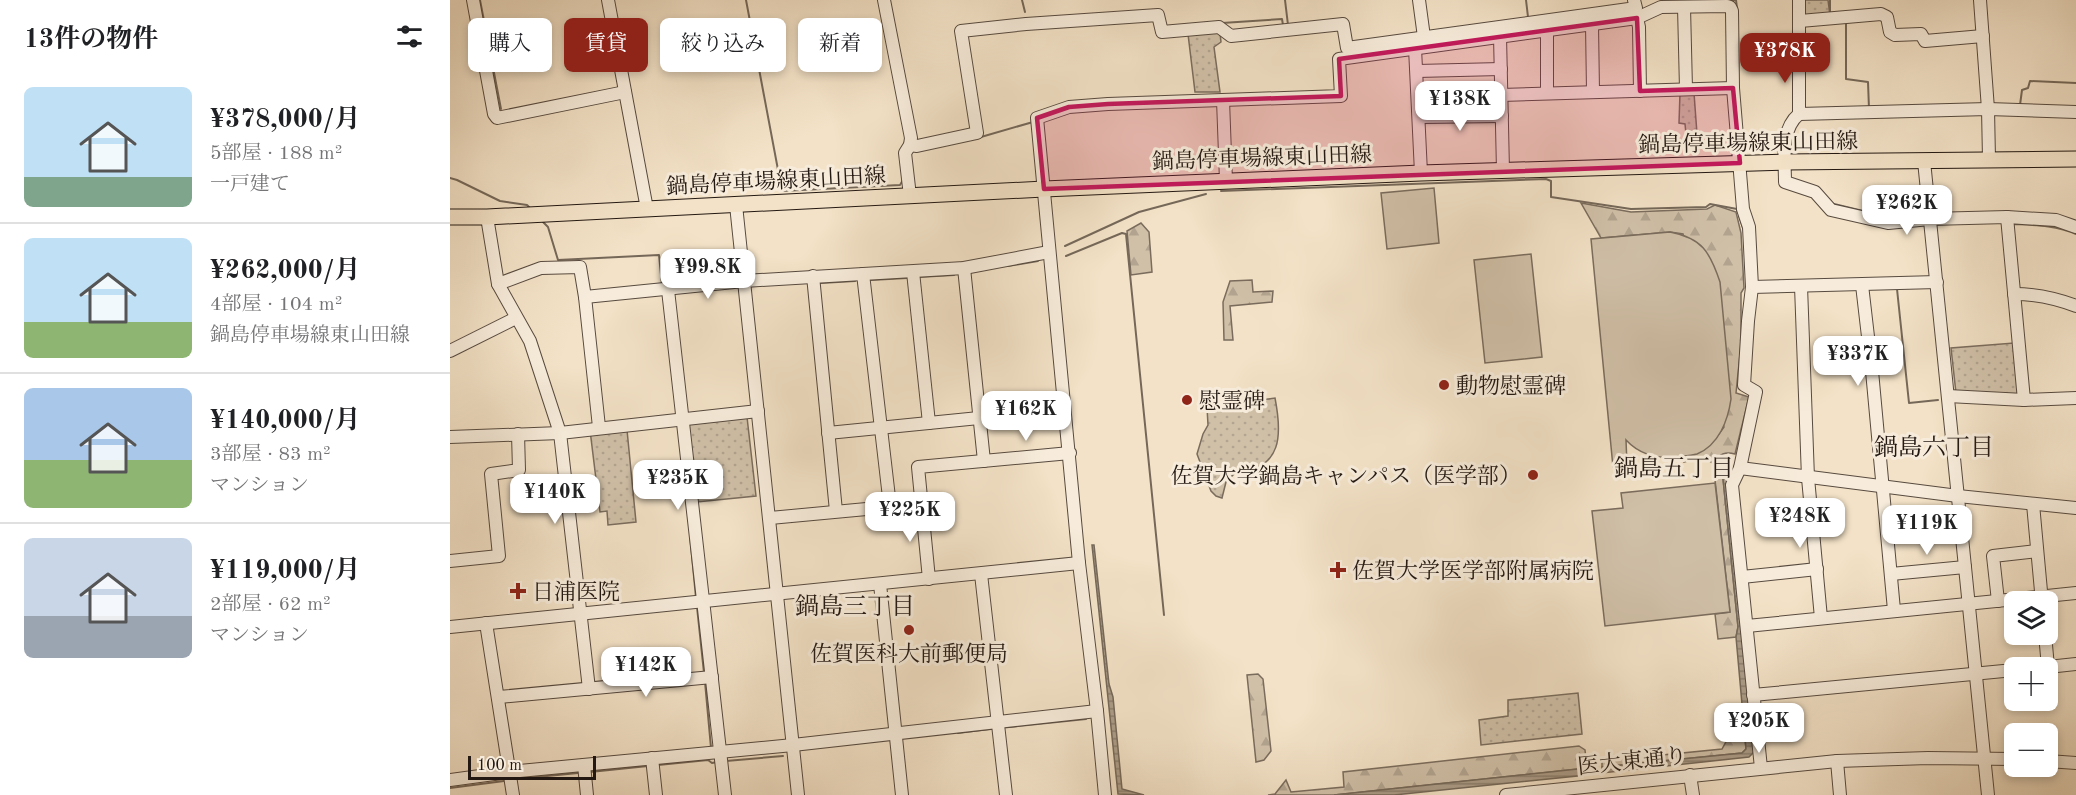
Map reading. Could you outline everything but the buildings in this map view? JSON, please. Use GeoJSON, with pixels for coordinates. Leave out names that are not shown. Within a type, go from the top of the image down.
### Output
{"type":"FeatureCollection","features":[{"type":"Feature","properties":{"kind":"main road","name":"鍋島停車場線東山田線"},"geometry":{"type":"LineString","coordinates":[[450,217],[536,215],[1044,189],[1421,173],[1785,162],[2076,159]]}},
{"type":"Feature","properties":{"kind":"street"},"geometry":{"type":"LineString","coordinates":[[473,0],[494,114],[497,118],[625,92]]}},
{"type":"Feature","properties":{"kind":"street"},"geometry":{"type":"LineString","coordinates":[[608,0],[647,209]]}},
{"type":"Feature","properties":{"kind":"street"},"geometry":{"type":"LineString","coordinates":[[884,0],[910,138],[910,145],[905,153],[910,196]]}},
{"type":"Feature","properties":{"kind":"street"},"geometry":{"type":"LineString","coordinates":[[1419,0],[1424,37]]}},
{"type":"Feature","properties":{"kind":"street"},"geometry":{"type":"LineString","coordinates":[[910,145],[917,146],[977,133],[961,31],[1158,15],[1162,32],[1219,27],[1232,36],[1343,24],[1347,48],[1635,8],[1634,0]]}},
{"type":"Feature","properties":{"kind":"street"},"geometry":{"type":"LineString","coordinates":[[1799,0],[1799,114]]}},
{"type":"Feature","properties":{"kind":"street"},"geometry":{"type":"LineString","coordinates":[[1980,0],[1991,112],[1989,159]]}},
{"type":"Feature","properties":{"kind":"street"},"geometry":{"type":"LineString","coordinates":[[1105,795],[1079,563],[1037,118],[1079,106],[1341,96],[1339,58],[1637,18],[1661,7],[1731,3],[1732,88],[1743,209],[1749,227],[1752,287],[1744,385],[1756,392],[1740,468],[1732,485],[1761,768]]}},
{"type":"Feature","properties":{"kind":"street"},"geometry":{"type":"LineString","coordinates":[[1683,7],[1686,89]]}},
{"type":"Feature","properties":{"kind":"street"},"geometry":{"type":"LineString","coordinates":[[1800,21],[1881,14],[1887,16],[1890,32],[1895,35],[1921,34],[1925,41],[1983,36]]}},
{"type":"Feature","properties":{"kind":"street"},"geometry":{"type":"LineString","coordinates":[[1637,18],[1640,91]]}},
{"type":"Feature","properties":{"kind":"street"},"geometry":{"type":"LineString","coordinates":[[1592,24],[1593,92]]}},
{"type":"Feature","properties":{"kind":"street"},"geometry":{"type":"LineString","coordinates":[[1547,30],[1547,93]]}},
{"type":"Feature","properties":{"kind":"street"},"geometry":{"type":"LineString","coordinates":[[1500,36],[1503,171]]}},
{"type":"Feature","properties":{"kind":"street"},"geometry":{"type":"LineString","coordinates":[[1416,48],[1421,173]]}},
{"type":"Feature","properties":{"kind":"street"},"geometry":{"type":"LineString","coordinates":[[1417,71],[1501,69]]}},
{"type":"Feature","properties":{"kind":"street"},"geometry":{"type":"LineString","coordinates":[[1501,95],[1732,88]]}},
{"type":"Feature","properties":{"kind":"street"},"geometry":{"type":"LineString","coordinates":[[1223,100],[1226,181]]}},
{"type":"Feature","properties":{"kind":"street"},"geometry":{"type":"LineString","coordinates":[[2076,112],[1799,114],[1790,122],[1784,150],[1785,182],[1815,192],[1831,210],[1888,223],[1930,219],[2007,217],[2056,220],[2076,227]]}},
{"type":"Feature","properties":{"kind":"street"},"geometry":{"type":"LineString","coordinates":[[1419,117],[1502,116]]}},
{"type":"Feature","properties":{"kind":"street"},"geometry":{"type":"LineString","coordinates":[[1924,161],[1989,795]]}},
{"type":"Feature","properties":{"kind":"street"},"geometry":{"type":"LineString","coordinates":[[736,205],[798,795]]}},
{"type":"Feature","properties":{"kind":"street"},"geometry":{"type":"LineString","coordinates":[[487,217],[498,284],[530,341],[560,432],[589,689]]}},
{"type":"Feature","properties":{"kind":"street"},"geometry":{"type":"LineString","coordinates":[[2007,217],[2024,400]]}},
{"type":"Feature","properties":{"kind":"street"},"geometry":{"type":"LineString","coordinates":[[585,297],[744,281],[964,268],[1049,252]]}},
{"type":"Feature","properties":{"kind":"street"},"geometry":{"type":"LineString","coordinates":[[498,284],[541,268],[580,267],[599,428]]}},
{"type":"Feature","properties":{"kind":"street"},"geometry":{"type":"LineString","coordinates":[[964,268],[984,461]]}},
{"type":"Feature","properties":{"kind":"street"},"geometry":{"type":"LineString","coordinates":[[913,272],[929,423]]}},
{"type":"Feature","properties":{"kind":"street"},"geometry":{"type":"LineString","coordinates":[[863,274],[890,506]]}},
{"type":"Feature","properties":{"kind":"street"},"geometry":{"type":"LineString","coordinates":[[813,276],[836,511]]}},
{"type":"Feature","properties":{"kind":"street"},"geometry":{"type":"LineString","coordinates":[[1752,287],[1936,282]]}},
{"type":"Feature","properties":{"kind":"street"},"geometry":{"type":"LineString","coordinates":[[1862,285],[1894,610]]}},
{"type":"Feature","properties":{"kind":"street"},"geometry":{"type":"LineString","coordinates":[[1801,286],[1808,478],[1821,618]]}},
{"type":"Feature","properties":{"kind":"street"},"geometry":{"type":"LineString","coordinates":[[665,290],[707,677],[717,755],[725,795]]}},
{"type":"Feature","properties":{"kind":"street"},"geometry":{"type":"LineString","coordinates":[[2014,294],[2034,294],[2076,306]]}},
{"type":"Feature","properties":{"kind":"street"},"geometry":{"type":"LineString","coordinates":[[450,351],[516,318]]}},
{"type":"Feature","properties":{"kind":"street"},"geometry":{"type":"LineString","coordinates":[[1948,396],[2024,400],[2076,398]]}},
{"type":"Feature","properties":{"kind":"street"},"geometry":{"type":"LineString","coordinates":[[450,437],[560,432],[758,411]]}},
{"type":"Feature","properties":{"kind":"street"},"geometry":{"type":"LineString","coordinates":[[828,433],[979,418]]}},
{"type":"Feature","properties":{"kind":"street"},"geometry":{"type":"LineString","coordinates":[[450,561],[499,556],[491,474],[519,470],[518,434]]}},
{"type":"Feature","properties":{"kind":"street"},"geometry":{"type":"LineString","coordinates":[[929,579],[918,467],[1070,453]]}},
{"type":"Feature","properties":{"kind":"street"},"geometry":{"type":"LineString","coordinates":[[1740,468],[1882,487],[2076,508]]}},
{"type":"Feature","properties":{"kind":"street"},"geometry":{"type":"LineString","coordinates":[[770,518],[920,504]]}},
{"type":"Feature","properties":{"kind":"street"},"geometry":{"type":"LineString","coordinates":[[2033,504],[2041,591]]}},
{"type":"Feature","properties":{"kind":"street"},"geometry":{"type":"LineString","coordinates":[[1998,601],[1993,556],[2037,551]]}},
{"type":"Feature","properties":{"kind":"street"},"geometry":{"type":"LineString","coordinates":[[450,627],[1079,563]]}},
{"type":"Feature","properties":{"kind":"street"},"geometry":{"type":"LineString","coordinates":[[1891,574],[1965,567]]}},
{"type":"Feature","properties":{"kind":"street"},"geometry":{"type":"LineString","coordinates":[[1742,577],[1816,569]]}},
{"type":"Feature","properties":{"kind":"street"},"geometry":{"type":"LineString","coordinates":[[981,574],[1006,795]]}},
{"type":"Feature","properties":{"kind":"street"},"geometry":{"type":"LineString","coordinates":[[880,584],[902,795]]}},
{"type":"Feature","properties":{"kind":"street"},"geometry":{"type":"LineString","coordinates":[[2058,596],[2076,593]]}},
{"type":"Feature","properties":{"kind":"street"},"geometry":{"type":"LineString","coordinates":[[1747,626],[2004,601]]}},
{"type":"Feature","properties":{"kind":"street"},"geometry":{"type":"LineString","coordinates":[[486,623],[513,795]]}},
{"type":"Feature","properties":{"kind":"street"},"geometry":{"type":"LineString","coordinates":[[2058,666],[2076,664]]}},
{"type":"Feature","properties":{"kind":"street"},"geometry":{"type":"LineString","coordinates":[[1753,695],[2004,671]]}},
{"type":"Feature","properties":{"kind":"street"},"geometry":{"type":"LineString","coordinates":[[499,697],[707,677]]}},
{"type":"Feature","properties":{"kind":"street"},"geometry":{"type":"LineString","coordinates":[[450,780],[509,772],[717,755],[896,732],[1097,711]]}},
{"type":"Feature","properties":{"kind":"street","name":"医大東通り"},"geometry":{"type":"LineString","coordinates":[[1506,795],[1837,761],[2004,758]]}},
{"type":"Feature","properties":{"kind":"street"},"geometry":{"type":"LineString","coordinates":[[652,759],[656,795]]}},
{"type":"Feature","properties":{"kind":"street"},"geometry":{"type":"LineString","coordinates":[[1837,761],[1840,795]]}},
{"type":"Feature","properties":{"kind":"street"},"geometry":{"type":"LineString","coordinates":[[2058,762],[2076,763]]}},
{"type":"Feature","properties":{"kind":"street"},"geometry":{"type":"LineString","coordinates":[[584,765],[587,795]]}},
{"type":"Feature","properties":{"kind":"street"},"geometry":{"type":"LineString","coordinates":[[1690,775],[1693,795]]}},
{"type":"Feature","properties":{"kind":"highlighted area"},"geometry":{"type":"Polygon","coordinates":[[[1637,18],[1640,91],[1733,88],[1740,163],[1044,189],[1037,118],[1069,107],[1341,96],[1339,59],[1637,18]]]}},
{"type":"Feature","properties":{"kind":"green space"},"geometry":{"type":"Polygon","coordinates":[[[1801,0],[1828,0],[1830,16],[1802,18],[1801,0]]]}},
{"type":"Feature","properties":{"kind":"green space"},"geometry":{"type":"Polygon","coordinates":[[[1220,33],[1221,42],[1214,47],[1220,92],[1195,92],[1188,34],[1220,33]]]}},
{"type":"Feature","properties":{"kind":"green space"},"geometry":{"type":"Polygon","coordinates":[[[1680,93],[1694,93],[1697,134],[1686,134],[1685,124],[1679,123],[1680,93]]]}},
{"type":"Feature","properties":{"kind":"green space"},"geometry":{"type":"Polygon","coordinates":[[[1434,188],[1439,243],[1387,249],[1381,193],[1434,188]]]}},
{"type":"Feature","properties":{"kind":"green space"},"geometry":{"type":"Polygon","coordinates":[[[1581,203],[1631,212],[1707,209],[1715,205],[1736,212],[1741,233],[1744,288],[1741,293],[1741,344],[1736,393],[1749,397],[1735,454],[1723,454],[1713,463],[1702,457],[1684,462],[1683,455],[1707,446],[1724,427],[1683,234],[1670,232],[1601,238],[1581,203]]]}},
{"type":"Feature","properties":{"kind":"green space"},"geometry":{"type":"Polygon","coordinates":[[[1141,223],[1149,232],[1152,272],[1131,275],[1127,231],[1141,223]]]}},
{"type":"Feature","properties":{"kind":"green space"},"geometry":{"type":"Polygon","coordinates":[[[1670,232],[1690,238],[1703,248],[1720,282],[1730,407],[1717,438],[1705,450],[1688,456],[1653,456],[1641,452],[1626,440],[1627,465],[1613,467],[1591,239],[1670,232]]]}},
{"type":"Feature","properties":{"kind":"green space"},"geometry":{"type":"Polygon","coordinates":[[[1531,254],[1542,357],[1485,363],[1474,260],[1531,254]]]}},
{"type":"Feature","properties":{"kind":"green space"},"geometry":{"type":"Polygon","coordinates":[[[1252,280],[1253,292],[1273,291],[1272,302],[1230,306],[1233,340],[1224,340],[1223,302],[1230,281],[1252,280]]]}},
{"type":"Feature","properties":{"kind":"green space"},"geometry":{"type":"Polygon","coordinates":[[[2014,343],[2019,396],[1956,393],[1951,348],[2014,343]]]}},
{"type":"Feature","properties":{"kind":"green space"},"geometry":{"type":"Polygon","coordinates":[[[1275,398],[1278,436],[1271,457],[1263,464],[1236,472],[1226,482],[1222,498],[1216,496],[1211,491],[1197,454],[1208,425],[1207,407],[1275,398]]]}},
{"type":"Feature","properties":{"kind":"green space"},"geometry":{"type":"Polygon","coordinates":[[[747,417],[756,496],[697,502],[688,422],[747,417]]]}},
{"type":"Feature","properties":{"kind":"green space"},"geometry":{"type":"Polygon","coordinates":[[[590,430],[627,430],[636,522],[608,525],[607,511],[600,512],[590,430]]]}},
{"type":"Feature","properties":{"kind":"green space"},"geometry":{"type":"Polygon","coordinates":[[[1721,459],[1738,627],[1736,637],[1718,639],[1715,614],[1730,612],[1714,471],[1721,459]]]}},
{"type":"Feature","properties":{"kind":"green space"},"geometry":{"type":"Polygon","coordinates":[[[1715,483],[1730,612],[1605,626],[1592,511],[1623,508],[1621,493],[1715,483]]]}},
{"type":"Feature","properties":{"kind":"green space"},"geometry":{"type":"Polygon","coordinates":[[[1258,674],[1263,679],[1271,751],[1264,760],[1256,762],[1247,675],[1258,674]]]}},
{"type":"Feature","properties":{"kind":"green space"},"geometry":{"type":"Polygon","coordinates":[[[1578,693],[1582,734],[1481,745],[1479,720],[1508,716],[1508,700],[1578,693]]]}},
{"type":"Feature","properties":{"kind":"green space"},"geometry":{"type":"Polygon","coordinates":[[[1745,739],[1746,749],[1742,753],[1602,767],[1602,761],[1722,749],[1727,740],[1745,739]]]}},
{"type":"Feature","properties":{"kind":"green space"},"geometry":{"type":"Polygon","coordinates":[[[1579,746],[1585,750],[1587,768],[1334,795],[1268,795],[1275,794],[1286,780],[1291,792],[1344,787],[1343,772],[1579,746]]]}},
{"type":"Feature","properties":{"kind":"shaded area"},"geometry":{"type":"Polygon","coordinates":[[[1721,459],[1725,459],[1754,752],[1749,757],[1602,773],[1602,767],[1742,753],[1746,749],[1736,637],[1738,627],[1721,459]]]}},
{"type":"Feature","properties":{"kind":"shaded area"},"geometry":{"type":"Polygon","coordinates":[[[1092,545],[1094,545],[1109,684],[1113,697],[1122,789],[1144,795],[1118,794],[1092,545]]]}},
{"type":"Feature","properties":{"kind":"shaded area"},"geometry":{"type":"Polygon","coordinates":[[[1587,768],[1587,775],[1394,795],[1334,795],[1587,768]]]}},
{"type":"Feature","properties":{"kind":"waterway"},"geometry":{"type":"LineString","coordinates":[[480,0],[501,109]]}},
{"type":"Feature","properties":{"kind":"waterway"},"geometry":{"type":"LineString","coordinates":[[746,0],[782,191],[900,185],[903,180]]}},
{"type":"Feature","properties":{"kind":"waterway"},"geometry":{"type":"LineString","coordinates":[[1022,0],[1025,12]]}},
{"type":"Feature","properties":{"kind":"waterway"},"geometry":{"type":"LineString","coordinates":[[1285,0],[1288,25]]}},
{"type":"Feature","properties":{"kind":"waterway"},"geometry":{"type":"LineString","coordinates":[[1526,0],[1528,17]]}},
{"type":"Feature","properties":{"kind":"waterway"},"geometry":{"type":"LineString","coordinates":[[1726,0],[1736,0],[1737,8]]}},
{"type":"Feature","properties":{"kind":"waterway"},"geometry":{"type":"LineString","coordinates":[[1830,0],[1830,13]]}},
{"type":"Feature","properties":{"kind":"waterway"},"geometry":{"type":"LineString","coordinates":[[1222,23],[1282,19],[1283,25]]}},
{"type":"Feature","properties":{"kind":"waterway"},"geometry":{"type":"LineString","coordinates":[[1846,22],[1846,79],[1868,82],[1869,109]]}},
{"type":"Feature","properties":{"kind":"waterway"},"geometry":{"type":"LineString","coordinates":[[2020,105],[2022,90],[2028,88],[2030,81],[2076,83]]}},
{"type":"Feature","properties":{"kind":"waterway"},"geometry":{"type":"LineString","coordinates":[[981,137],[1033,122]]}},
{"type":"Feature","properties":{"kind":"waterway"},"geometry":{"type":"LineString","coordinates":[[1741,137],[1758,146],[1779,151]]}},
{"type":"Feature","properties":{"kind":"waterway"},"geometry":{"type":"LineString","coordinates":[[450,178],[500,201],[527,205],[530,208]]}},
{"type":"Feature","properties":{"kind":"waterway"},"geometry":{"type":"LineString","coordinates":[[1221,191],[1546,179],[1551,181],[1551,197],[1631,209],[1706,207],[1710,204],[1737,209],[1737,211]]}},
{"type":"Feature","properties":{"kind":"waterway"},"geometry":{"type":"LineString","coordinates":[[1065,246],[1139,212],[1206,194]]}},
{"type":"Feature","properties":{"kind":"waterway"},"geometry":{"type":"LineString","coordinates":[[1830,203],[1863,211]]}},
{"type":"Feature","properties":{"kind":"waterway"},"geometry":{"type":"LineString","coordinates":[[1739,216],[1744,231]]}},
{"type":"Feature","properties":{"kind":"waterway"},"geometry":{"type":"LineString","coordinates":[[542,221],[548,227],[558,260],[659,255],[662,285]]}},
{"type":"Feature","properties":{"kind":"waterway"},"geometry":{"type":"LineString","coordinates":[[2013,224],[2053,227],[2076,234]]}},
{"type":"Feature","properties":{"kind":"waterway"},"geometry":{"type":"LineString","coordinates":[[1066,256],[1122,233],[1126,234],[1164,615]]}},
{"type":"Feature","properties":{"kind":"waterway"},"geometry":{"type":"LineString","coordinates":[[1008,266],[1038,261]]}},
{"type":"Feature","properties":{"kind":"waterway"},"geometry":{"type":"LineString","coordinates":[[919,277],[954,275]]}},
{"type":"Feature","properties":{"kind":"waterway"},"geometry":{"type":"LineString","coordinates":[[871,280],[907,278]]}},
{"type":"Feature","properties":{"kind":"waterway"},"geometry":{"type":"LineString","coordinates":[[821,283],[855,281]]}},
{"type":"Feature","properties":{"kind":"waterway"},"geometry":{"type":"LineString","coordinates":[[1895,289],[1897,289],[1909,403],[1938,400]]}},
{"type":"Feature","properties":{"kind":"waterway"},"geometry":{"type":"LineString","coordinates":[[690,535],[696,598]]}},
{"type":"Feature","properties":{"kind":"waterway"},"geometry":{"type":"LineString","coordinates":[[697,607],[704,673]]}},
{"type":"Feature","properties":{"kind":"waterway"},"geometry":{"type":"LineString","coordinates":[[705,682],[711,748]]}},
{"type":"Feature","properties":{"kind":"waterway"},"geometry":{"type":"LineString","coordinates":[[1008,727],[1086,719]]}},
{"type":"Feature","properties":{"kind":"waterway"},"geometry":{"type":"LineString","coordinates":[[958,733],[989,729]]}},
{"type":"Feature","properties":{"kind":"waterway"},"geometry":{"type":"LineString","coordinates":[[726,761],[783,756]]}},
{"type":"Feature","properties":{"kind":"waterway"},"geometry":{"type":"LineString","coordinates":[[658,765],[708,760],[712,763],[717,762]]}},
{"type":"Feature","properties":{"kind":"waterway"},"geometry":{"type":"LineString","coordinates":[[590,772],[648,766]]}},
{"type":"Feature","properties":{"kind":"waterway"},"geometry":{"type":"LineString","coordinates":[[1585,772],[1603,770]]}},
{"type":"Feature","properties":{"kind":"waterway"},"geometry":{"type":"LineString","coordinates":[[516,779],[578,773]]}},
{"type":"Feature","properties":{"kind":"waterway"},"geometry":{"type":"LineString","coordinates":[[450,788],[504,781]]}},
{"type":"Feature","properties":{"kind":"place","name":"動物慰霊碑"},"geometry":{"type":"Point","coordinates":[1444,385]}},
{"type":"Feature","properties":{"kind":"place","name":"慰霊碑"},"geometry":{"type":"Point","coordinates":[1187,400]}},
{"type":"Feature","properties":{"kind":"place","name":"佐賀大学鍋島キャンパス（医学部）"},"geometry":{"type":"Point","coordinates":[1533,475]}},
{"type":"Feature","properties":{"kind":"place","name":"佐賀大学医学部附属病院"},"geometry":{"type":"Point","coordinates":[1338,570]}},
{"type":"Feature","properties":{"kind":"place","name":"日浦医院"},"geometry":{"type":"Point","coordinates":[518,591]}},
{"type":"Feature","properties":{"kind":"place","name":"佐賀医科大前郵便局"},"geometry":{"type":"Point","coordinates":[909,630]}},
{"type":"Feature","properties":{"kind":"district","name":"鍋島六丁目"},"geometry":{"type":"Point","coordinates":[1934,447]}},
{"type":"Feature","properties":{"kind":"district","name":"鍋島五丁目"},"geometry":{"type":"Point","coordinates":[1674,468]}},
{"type":"Feature","properties":{"kind":"district","name":"鍋島三丁目"},"geometry":{"type":"Point","coordinates":[855,606]}}]}
